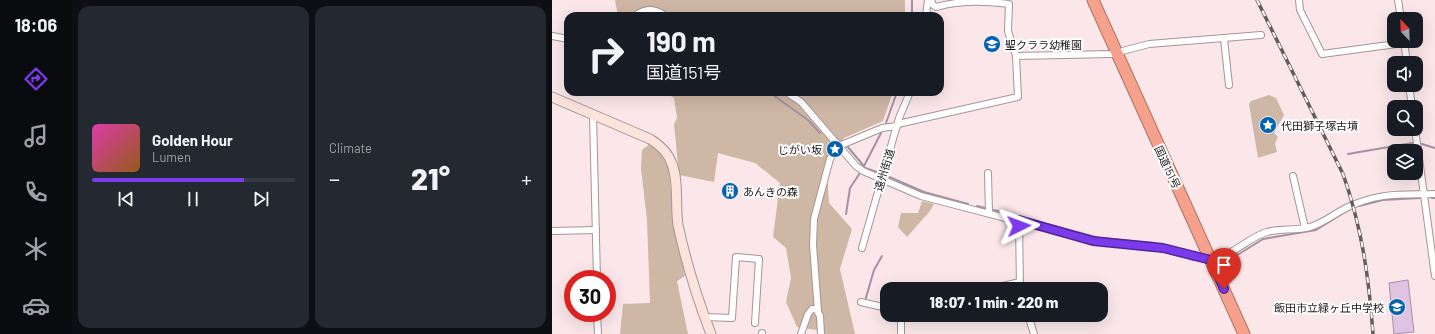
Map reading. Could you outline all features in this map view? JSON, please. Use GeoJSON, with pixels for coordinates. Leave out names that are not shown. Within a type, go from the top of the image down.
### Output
{"type":"FeatureCollection","features":[{"type":"Feature","properties":{"kind":"highway","name":"国道151号"},"geometry":{"type":"LineString","coordinates":[[1093,0],[1244,334]]}},
{"type":"Feature","properties":{"kind":"street"},"geometry":{"type":"LineString","coordinates":[[928,0],[928,12]]}},
{"type":"Feature","properties":{"kind":"street"},"geometry":{"type":"LineString","coordinates":[[931,0],[933,5],[936,7]]}},
{"type":"Feature","properties":{"kind":"street"},"geometry":{"type":"LineString","coordinates":[[1299,0],[1300,10],[1322,54],[1387,44]]}},
{"type":"Feature","properties":{"kind":"street"},"geometry":{"type":"LineString","coordinates":[[1398,0],[1400,12]]}},
{"type":"Feature","properties":{"kind":"street"},"geometry":{"type":"LineString","coordinates":[[821,334],[813,244],[814,219],[830,159],[839,146],[882,128],[1018,97],[1016,56],[1008,31],[1009,4],[981,1],[949,3],[936,7],[932,12]]}},
{"type":"Feature","properties":{"kind":"street"},"geometry":{"type":"LineString","coordinates":[[641,12],[651,10],[660,12]]}},
{"type":"Feature","properties":{"kind":"street"},"geometry":{"type":"LineString","coordinates":[[1016,56],[1116,53],[1149,44],[1261,35]]}},
{"type":"Feature","properties":{"kind":"street"},"geometry":{"type":"LineString","coordinates":[[552,36],[564,38]]}},
{"type":"Feature","properties":{"kind":"street"},"geometry":{"type":"LineString","coordinates":[[1224,39],[1229,85]]}},
{"type":"Feature","properties":{"kind":"street"},"geometry":{"type":"LineString","coordinates":[[792,96],[802,102],[839,146],[863,171],[921,196],[1019,220],[1093,241],[1163,248],[1211,260],[1241,247],[1259,235],[1268,232],[1305,228],[1322,223],[1347,207],[1379,196],[1398,193],[1435,194]]}},
{"type":"Feature","properties":{"kind":"street","name":"遠州街道"},"geometry":{"type":"LineString","coordinates":[[862,248],[898,125],[909,96]]}},
{"type":"Feature","properties":{"kind":"street"},"geometry":{"type":"LineString","coordinates":[[552,97],[650,139],[661,147],[668,155],[674,170],[678,224],[696,296],[711,334]]}},
{"type":"Feature","properties":{"kind":"street"},"geometry":{"type":"LineString","coordinates":[[593,115],[597,270]]}},
{"type":"Feature","properties":{"kind":"street"},"geometry":{"type":"LineString","coordinates":[[1416,136],[1435,276]]}},
{"type":"Feature","properties":{"kind":"street"},"geometry":{"type":"LineString","coordinates":[[988,173],[989,213]]}},
{"type":"Feature","properties":{"kind":"street"},"geometry":{"type":"LineString","coordinates":[[1293,176],[1305,228]]}},
{"type":"Feature","properties":{"kind":"street"},"geometry":{"type":"LineString","coordinates":[[1019,220],[1019,282]]}},
{"type":"Feature","properties":{"kind":"street"},"geometry":{"type":"LineString","coordinates":[[552,231],[596,230]]}},
{"type":"Feature","properties":{"kind":"street"},"geometry":{"type":"LineString","coordinates":[[704,317],[732,318],[736,257],[759,259],[755,323]]}},
{"type":"Feature","properties":{"kind":"street"},"geometry":{"type":"LineString","coordinates":[[861,302],[880,306]]}},
{"type":"Feature","properties":{"kind":"street"},"geometry":{"type":"LineString","coordinates":[[801,334],[808,314],[812,309],[818,311]]}},
{"type":"Feature","properties":{"kind":"street"},"geometry":{"type":"LineString","coordinates":[[597,322],[598,334]]}},
{"type":"Feature","properties":{"kind":"street"},"geometry":{"type":"LineString","coordinates":[[901,322],[902,334]]}},
{"type":"Feature","properties":{"kind":"street"},"geometry":{"type":"LineString","coordinates":[[1030,322],[1034,334]]}},
{"type":"Feature","properties":{"kind":"shaded area"},"geometry":{"type":"Polygon","coordinates":[[[615,0],[905,0],[905,12],[617,12],[615,0]]]}},
{"type":"Feature","properties":{"kind":"shaded area"},"geometry":{"type":"Polygon","coordinates":[[[1269,95],[1276,98],[1284,115],[1274,133],[1278,137],[1275,143],[1277,152],[1258,158],[1249,104],[1251,101],[1269,95]]]}},
{"type":"Feature","properties":{"kind":"shaded area"},"geometry":{"type":"Polygon","coordinates":[[[671,96],[892,96],[883,121],[844,138],[827,170],[829,203],[852,229],[840,269],[855,334],[824,334],[823,331],[797,327],[786,302],[791,278],[786,248],[773,237],[780,183],[755,163],[718,153],[714,182],[679,175],[674,124],[677,118],[674,98],[671,96]]]}},
{"type":"Feature","properties":{"kind":"shaded area"},"geometry":{"type":"Polygon","coordinates":[[[650,144],[668,161],[673,210],[685,276],[677,281],[688,334],[620,334],[623,304],[650,303],[647,220],[641,169],[642,150],[650,144]]]}},
{"type":"Feature","properties":{"kind":"shaded area"},"geometry":{"type":"Polygon","coordinates":[[[922,201],[934,204],[930,211],[907,237],[898,227],[901,213],[918,213],[922,201]]]}},
{"type":"Feature","properties":{"kind":"shaded area"},"geometry":{"type":"Polygon","coordinates":[[[1408,280],[1414,332],[1394,334],[1389,283],[1408,280]]]}},
{"type":"Feature","properties":{"kind":"waterway"},"geometry":{"type":"LineString","coordinates":[[912,0],[912,12]]}},
{"type":"Feature","properties":{"kind":"waterway"},"geometry":{"type":"LineString","coordinates":[[775,96],[808,120],[820,133]]}},
{"type":"Feature","properties":{"kind":"waterway"},"geometry":{"type":"LineString","coordinates":[[886,123],[896,96]]}},
{"type":"Feature","properties":{"kind":"waterway"},"geometry":{"type":"LineString","coordinates":[[863,168],[881,133]]}},
{"type":"Feature","properties":{"kind":"waterway"},"geometry":{"type":"LineString","coordinates":[[1348,154],[1412,143]]}},
{"type":"Feature","properties":{"kind":"waterway"},"geometry":{"type":"LineString","coordinates":[[1423,144],[1435,148]]}},
{"type":"Feature","properties":{"kind":"waterway"},"geometry":{"type":"LineString","coordinates":[[847,146],[863,165]]}},
{"type":"Feature","properties":{"kind":"waterway"},"geometry":{"type":"LineString","coordinates":[[865,168],[877,172]]}},
{"type":"Feature","properties":{"kind":"waterway"},"geometry":{"type":"LineString","coordinates":[[846,214],[850,188],[860,173]]}},
{"type":"Feature","properties":{"kind":"waterway"},"geometry":{"type":"LineString","coordinates":[[887,176],[924,192],[968,204]]}},
{"type":"Feature","properties":{"kind":"waterway"},"geometry":{"type":"LineString","coordinates":[[1359,206],[1383,200],[1420,198]]}},
{"type":"Feature","properties":{"kind":"waterway"},"geometry":{"type":"LineString","coordinates":[[977,206],[985,208]]}},
{"type":"Feature","properties":{"kind":"waterway"},"geometry":{"type":"LineString","coordinates":[[1218,263],[1239,254],[1263,239],[1316,230],[1350,209]]}},
{"type":"Feature","properties":{"kind":"waterway"},"geometry":{"type":"LineString","coordinates":[[994,210],[1100,238],[1155,243]]}},
{"type":"Feature","properties":{"kind":"waterway"},"geometry":{"type":"LineString","coordinates":[[1180,255],[1193,260]]}},
{"type":"Feature","properties":{"kind":"waterway"},"geometry":{"type":"LineString","coordinates":[[865,301],[874,270],[882,256]]}},
{"type":"Feature","properties":{"kind":"railway"},"geometry":{"type":"LineString","coordinates":[[1257,0],[1343,174],[1350,194],[1364,253],[1373,334]]}},
{"type":"Feature","properties":{"kind":"place","name":"聖クララ幼稚園"},"geometry":{"type":"Point","coordinates":[992,44]}},
{"type":"Feature","properties":{"kind":"place","name":"代田獅子塚古墳"},"geometry":{"type":"Point","coordinates":[1268,125]}},
{"type":"Feature","properties":{"kind":"place","name":"じがい坂"},"geometry":{"type":"Point","coordinates":[835,149]}},
{"type":"Feature","properties":{"kind":"place","name":"あんきの森"},"geometry":{"type":"Point","coordinates":[730,191]}},
{"type":"Feature","properties":{"kind":"place","name":"飯田市立緑ヶ丘中学校"},"geometry":{"type":"Point","coordinates":[1397,307]}},
{"type":"Feature","properties":{"kind":"route"},"geometry":{"type":"LineString","coordinates":[[1019,226],[1019,220],[1093,241],[1163,248],[1211,260],[1224,289]]}}]}
